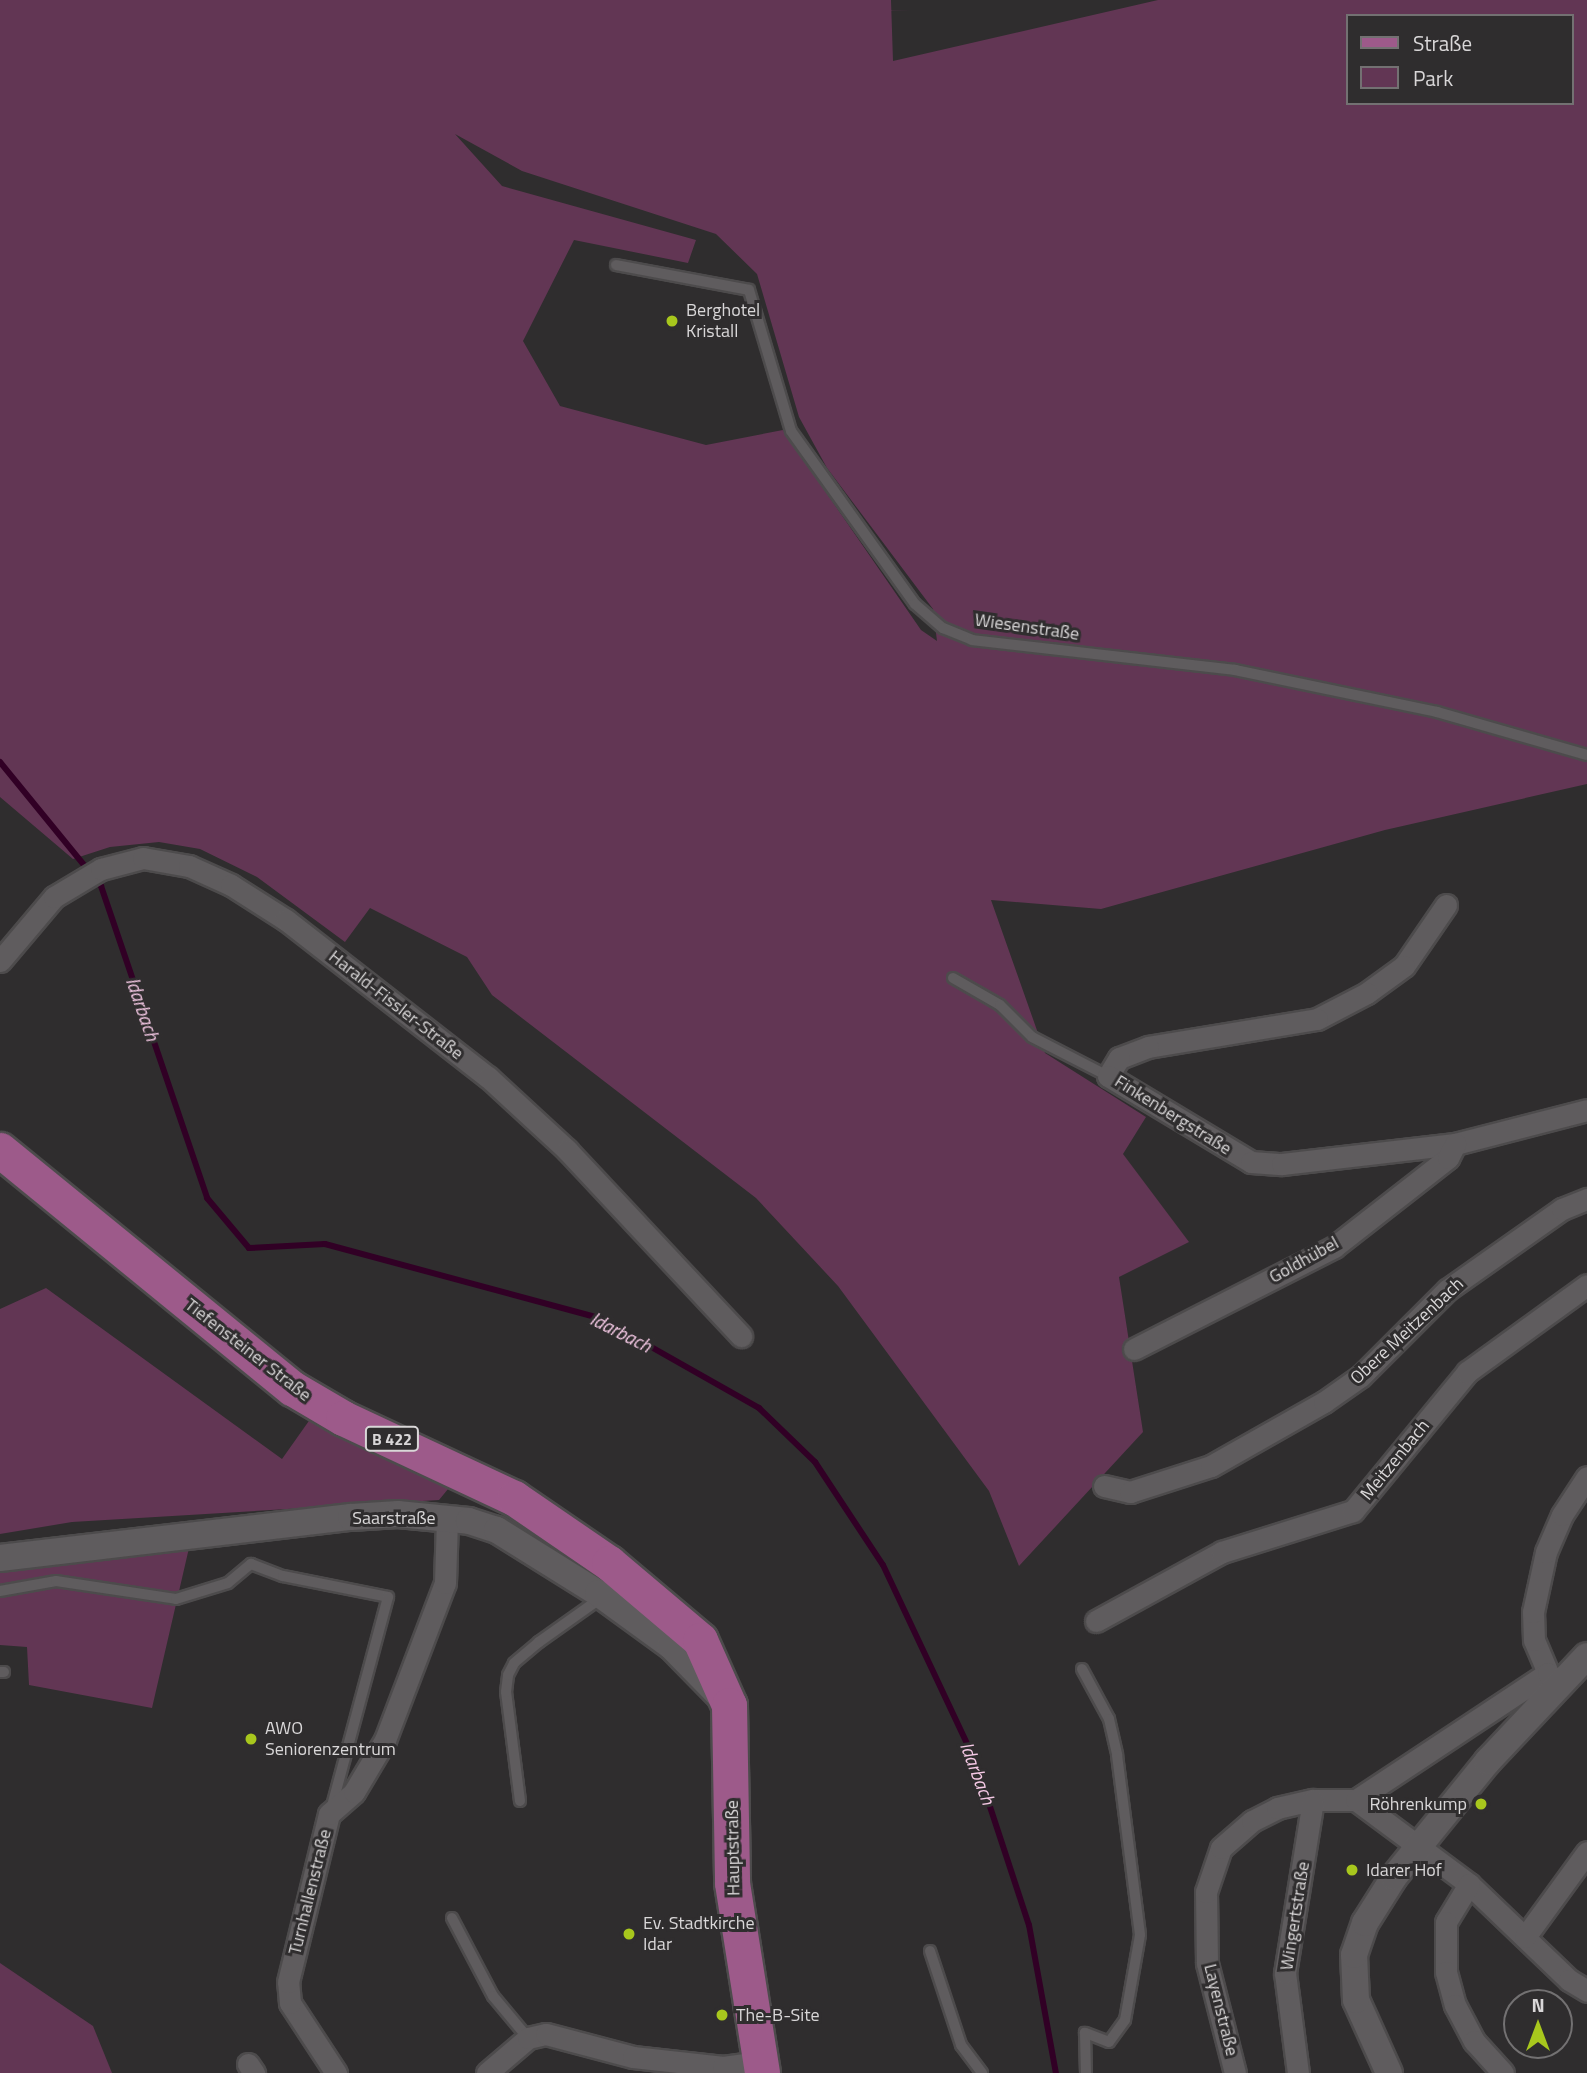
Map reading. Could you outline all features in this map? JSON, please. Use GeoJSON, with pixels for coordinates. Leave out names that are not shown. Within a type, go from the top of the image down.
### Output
{"type":"FeatureCollection","features":[{"type":"Feature","properties":{"kind":"main road","name":"Tiefensteiner Straße"},"geometry":{"type":"LineString","coordinates":[[0,1150],[314,1403],[514,1498],[609,1563],[700,1640],[729,1705]]}},
{"type":"Feature","properties":{"kind":"main road","name":"Hauptstraße"},"geometry":{"type":"LineString","coordinates":[[729,1705],[732,1884],[760,2068]]}},
{"type":"Feature","properties":{"kind":"street","name":"Harald-Fissler-Straße"},"geometry":{"type":"LineString","coordinates":[[0,961],[54,897],[101,869],[143,859],[190,866],[231,885],[286,920],[488,1077],[567,1150],[741,1336]]}},
{"type":"Feature","properties":{"kind":"street","name":"Finkenbergstraße"},"geometry":{"type":"LineString","coordinates":[[1446,905],[1404,966],[1337,1009],[1317,1019],[1148,1047],[1119,1058],[1108,1076],[1251,1162],[1282,1164],[1454,1144],[1587,1110]]}},
{"type":"Feature","properties":{"kind":"street","name":"Goldhübel"},"geometry":{"type":"LineString","coordinates":[[1133,1349],[1334,1247],[1448,1158],[1454,1144]]}},
{"type":"Feature","properties":{"kind":"street","name":"Obere Meitzenbach"},"geometry":{"type":"LineString","coordinates":[[1104,1486],[1130,1492],[1211,1466],[1324,1402],[1361,1376],[1447,1290],[1562,1209],[1587,1199]]}},
{"type":"Feature","properties":{"kind":"street","name":"Meitzenbach"},"geometry":{"type":"LineString","coordinates":[[1096,1621],[1222,1552],[1353,1511],[1467,1372],[1587,1285]]}},
{"type":"Feature","properties":{"kind":"street"},"geometry":{"type":"LineString","coordinates":[[1552,1680],[1534,1640],[1533,1612],[1545,1552],[1562,1515],[1587,1476]]}},
{"type":"Feature","properties":{"kind":"street","name":"Saarstraße"},"geometry":{"type":"LineString","coordinates":[[0,1558],[266,1524],[398,1514],[447,1518],[497,1530],[603,1596],[671,1646],[729,1705]]}},
{"type":"Feature","properties":{"kind":"street","name":"Turnhallenstraße"},"geometry":{"type":"LineString","coordinates":[[336,2073],[290,2003],[288,1982],[330,1814],[354,1792],[396,1716],[445,1583],[447,1518]]}},
{"type":"Feature","properties":{"kind":"street"},"geometry":{"type":"LineString","coordinates":[[1587,1656],[1356,1800],[1469,1884],[1587,1992]]}},
{"type":"Feature","properties":{"kind":"street"},"geometry":{"type":"LineString","coordinates":[[1389,2073],[1356,2000],[1354,1955],[1365,1923],[1419,1846],[1552,1680]]}},
{"type":"Feature","properties":{"kind":"street","name":"Layenstraße"},"geometry":{"type":"LineString","coordinates":[[1235,2073],[1207,1963],[1206,1892],[1221,1848],[1252,1821],[1277,1808],[1313,1800],[1356,1800]]}},
{"type":"Feature","properties":{"kind":"street","name":"Wingertstraße"},"geometry":{"type":"LineString","coordinates":[[1297,2073],[1285,1973],[1313,1800]]}},
{"type":"Feature","properties":{"kind":"street"},"geometry":{"type":"LineString","coordinates":[[1525,1937],[1585,1861]]}},
{"type":"Feature","properties":{"kind":"street"},"geometry":{"type":"LineString","coordinates":[[1469,1884],[1446,1922],[1446,1972],[1454,2005],[1474,2041],[1503,2073]]}},
{"type":"Feature","properties":{"kind":"street"},"geometry":{"type":"LineString","coordinates":[[487,2073],[528,2038],[546,2034],[611,2053],[723,2067],[760,2068]]}},
{"type":"Feature","properties":{"kind":"lane","name":"Wiesenstraße"},"geometry":{"type":"LineString","coordinates":[[616,265],[749,290],[791,431],[915,604],[943,628],[972,639],[1236,670],[1437,712],[1587,755]]}},
{"type":"Feature","properties":{"kind":"lane"},"geometry":{"type":"LineString","coordinates":[[953,978],[1000,1005],[1032,1037],[1108,1076]]}},
{"type":"Feature","properties":{"kind":"lane"},"geometry":{"type":"LineString","coordinates":[[0,1591],[57,1581],[176,1599],[228,1583],[251,1564],[283,1576],[388,1597],[330,1814]]}},
{"type":"Feature","properties":{"kind":"lane"},"geometry":{"type":"LineString","coordinates":[[520,1801],[506,1692],[509,1675],[514,1663],[603,1596]]}},
{"type":"Feature","properties":{"kind":"lane"},"geometry":{"type":"LineString","coordinates":[[1082,1669],[1109,1719],[1117,1755],[1140,1935],[1125,2020],[1109,2042],[1085,2033],[1086,2073]]}},
{"type":"Feature","properties":{"kind":"lane"},"geometry":{"type":"LineString","coordinates":[[452,1919],[493,1996],[528,2038]]}},
{"type":"Feature","properties":{"kind":"lane"},"geometry":{"type":"LineString","coordinates":[[930,1951],[961,2045],[982,2073]]}},
{"type":"Feature","properties":{"kind":"green space"},"geometry":{"type":"Polygon","coordinates":[[[0,0],[891,0],[893,61],[1158,0],[1587,0],[1587,784],[1385,830],[1101,909],[991,900],[1045,1053],[1146,1117],[1123,1154],[1189,1242],[1119,1277],[1143,1432],[1019,1566],[989,1491],[838,1286],[756,1198],[492,995],[467,957],[370,908],[345,942],[257,877],[200,849],[159,842],[110,847],[73,859],[0,797],[0,0]],[[455,134],[502,186],[696,240],[688,263],[574,240],[523,341],[560,406],[706,445],[783,430],[921,630],[937,641],[933,609],[827,468],[799,417],[757,274],[716,234],[522,171],[455,134]]]}},
{"type":"Feature","properties":{"kind":"green space"},"geometry":{"type":"Polygon","coordinates":[[[46,1288],[282,1459],[311,1418],[453,1483],[439,1500],[72,1522],[0,1534],[0,1309],[46,1288]]]}},
{"type":"Feature","properties":{"kind":"green space"},"geometry":{"type":"Polygon","coordinates":[[[189,1548],[152,1708],[29,1685],[27,1647],[0,1645],[0,1564],[189,1548]]]}},
{"type":"Feature","properties":{"kind":"green space"},"geometry":{"type":"Polygon","coordinates":[[[0,1963],[93,2026],[112,2073],[0,2073],[0,1963]]]}},
{"type":"Feature","properties":{"kind":"waterway","name":"Idarbach"},"geometry":{"type":"LineString","coordinates":[[0,762],[101,886],[207,1198],[249,1248],[325,1244],[600,1318],[759,1408],[815,1462],[883,1565],[974,1758],[1029,1925],[1056,2073]]}},
{"type":"Feature","properties":{"kind":"place","name":"Berghotel Kristall"},"geometry":{"type":"Point","coordinates":[672,321]}},
{"type":"Feature","properties":{"kind":"place","name":"AWO Seniorenzentrum"},"geometry":{"type":"Point","coordinates":[251,1739]}},
{"type":"Feature","properties":{"kind":"place","name":"Röhrenkump"},"geometry":{"type":"Point","coordinates":[1481,1804]}},
{"type":"Feature","properties":{"kind":"place","name":"Idarer Hof"},"geometry":{"type":"Point","coordinates":[1352,1870]}},
{"type":"Feature","properties":{"kind":"place","name":"Ev. Stadtkirche Idar"},"geometry":{"type":"Point","coordinates":[629,1934]}},
{"type":"Feature","properties":{"kind":"place","name":"The-B-Site"},"geometry":{"type":"Point","coordinates":[722,2015]}}]}
